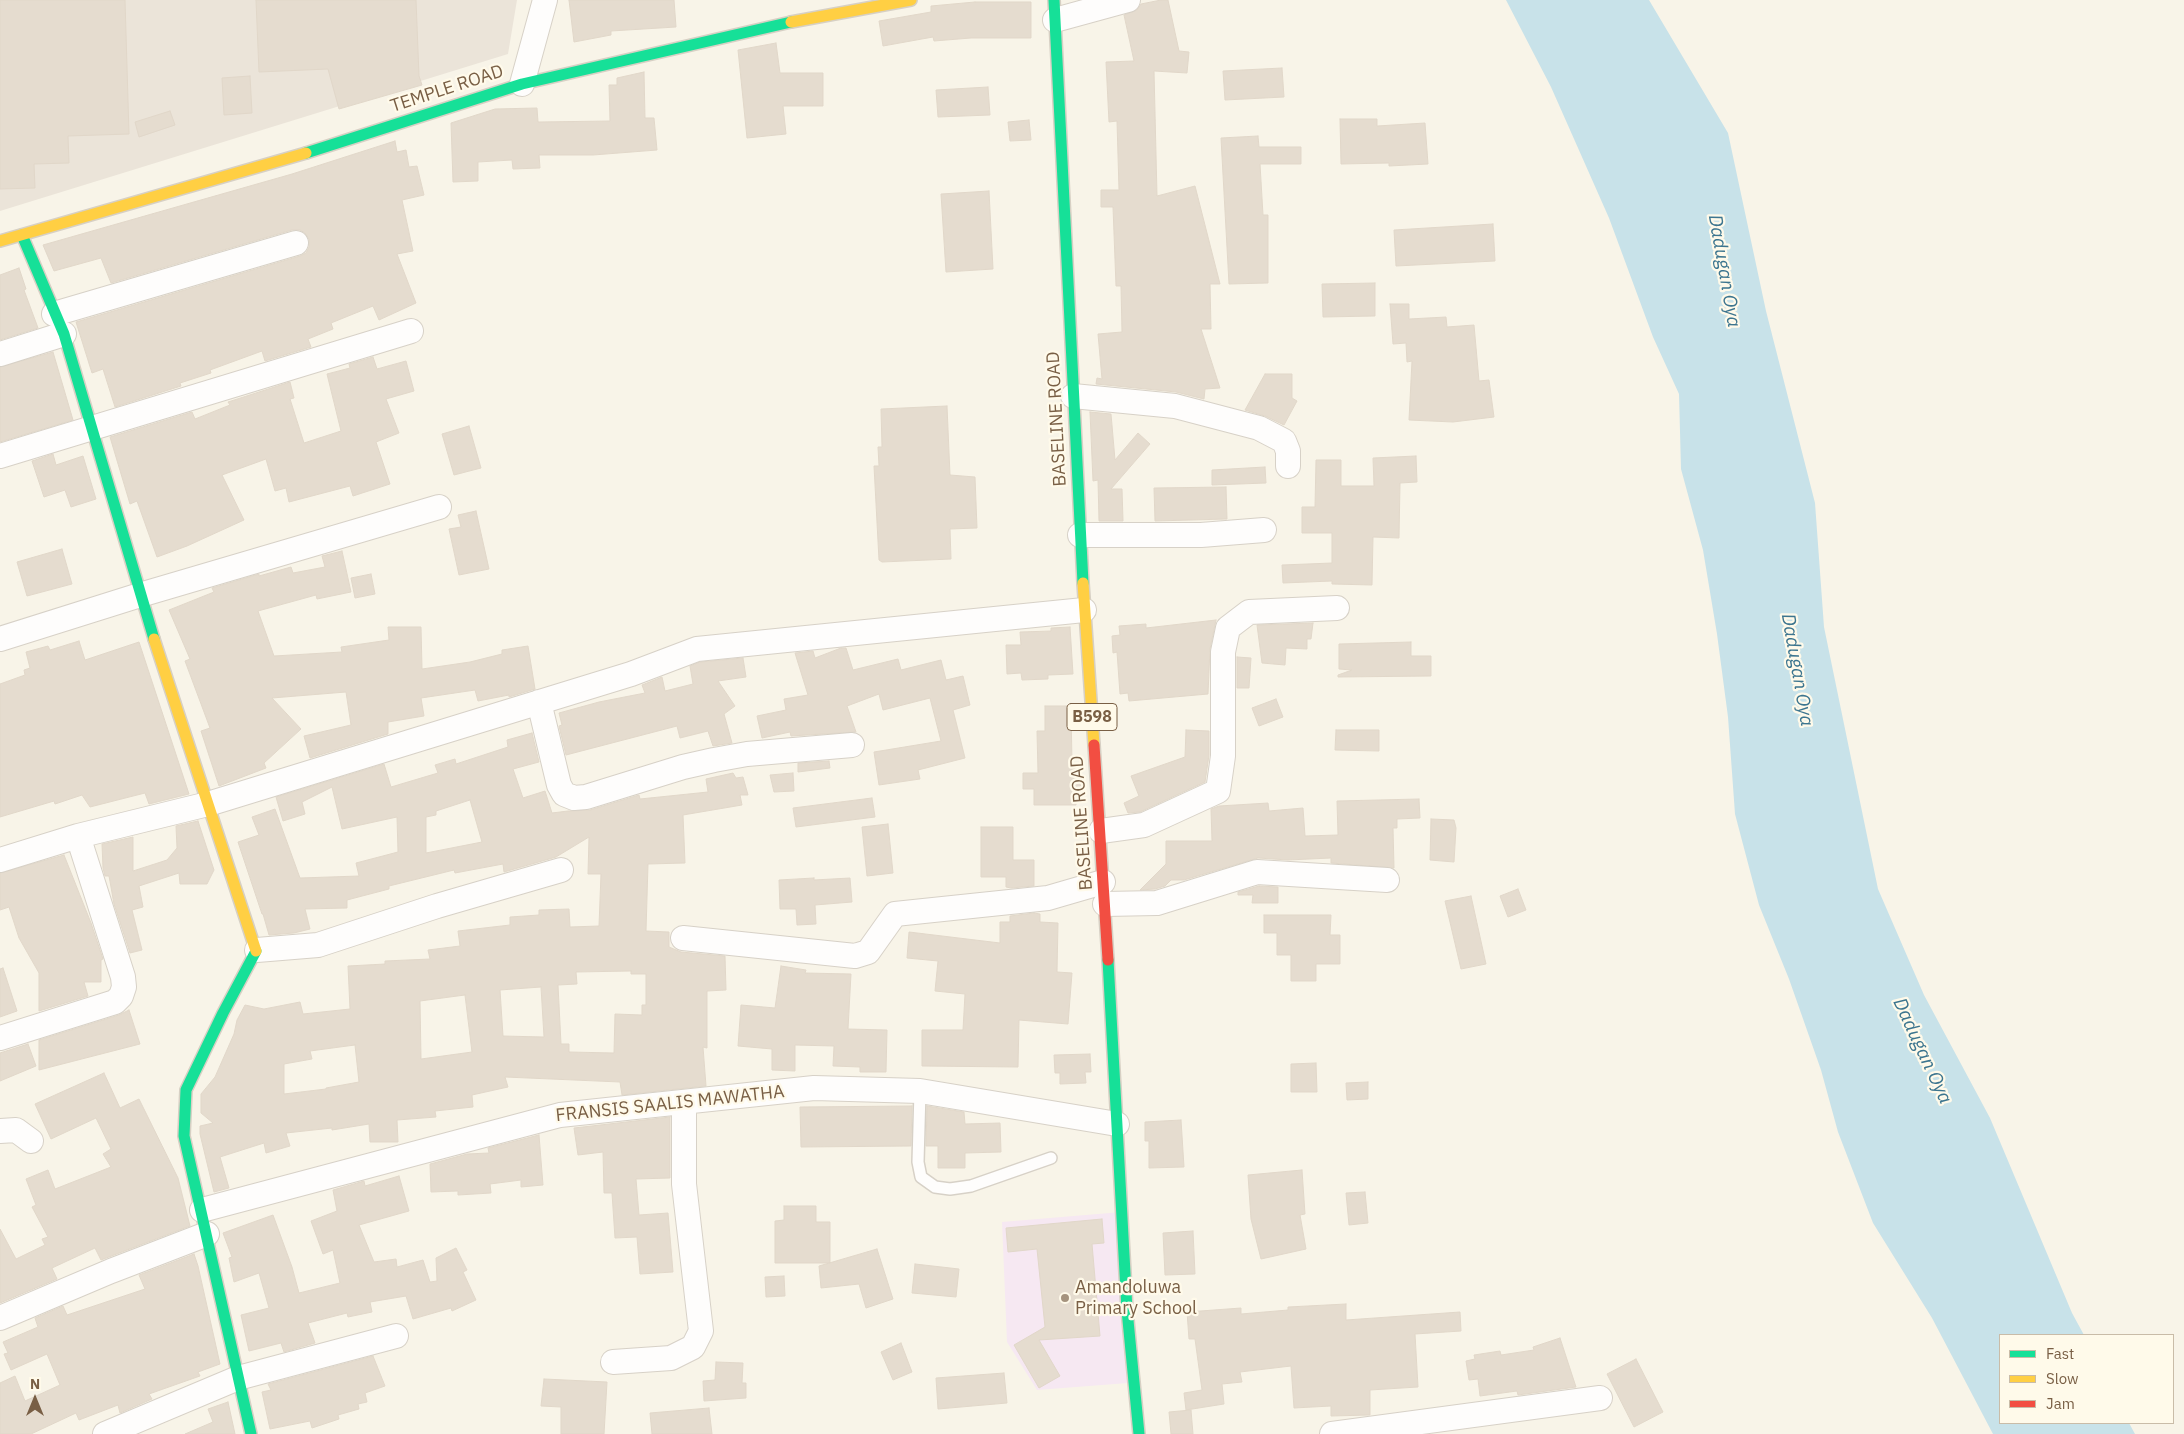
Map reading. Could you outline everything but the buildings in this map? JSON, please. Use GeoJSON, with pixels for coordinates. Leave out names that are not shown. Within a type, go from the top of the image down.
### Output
{"type":"FeatureCollection","features":[{"type":"Feature","properties":{"kind":"street"},"geometry":{"type":"LineString","coordinates":[[522,84],[545,0]]}},
{"type":"Feature","properties":{"kind":"street","name":"TEMPLE ROAD"},"geometry":{"type":"LineString","coordinates":[[0,242],[288,159],[522,84],[818,16],[912,0]]}},
{"type":"Feature","properties":{"kind":"street"},"geometry":{"type":"LineString","coordinates":[[1055,10],[1128,0]]}},
{"type":"Feature","properties":{"kind":"street","name":"BASELINE ROAD"},"geometry":{"type":"LineString","coordinates":[[1055,10],[1084,610],[1101,831],[1127,1310],[1139,1434]]}},
{"type":"Feature","properties":{"kind":"street"},"geometry":{"type":"LineString","coordinates":[[22,235],[59,324],[140,595],[257,950],[223,1013],[186,1090],[184,1136],[251,1434]]}},
{"type":"Feature","properties":{"kind":"street"},"geometry":{"type":"LineString","coordinates":[[0,354],[59,324],[296,243]]}},
{"type":"Feature","properties":{"kind":"street"},"geometry":{"type":"LineString","coordinates":[[0,456],[411,332]]}},
{"type":"Feature","properties":{"kind":"street"},"geometry":{"type":"LineString","coordinates":[[1073,396],[1175,406],[1260,428],[1284,441],[1288,451],[1288,466]]}},
{"type":"Feature","properties":{"kind":"street"},"geometry":{"type":"LineString","coordinates":[[0,639],[140,595],[439,507]]}},
{"type":"Feature","properties":{"kind":"street"},"geometry":{"type":"LineString","coordinates":[[1080,535],[1201,536],[1264,530]]}},
{"type":"Feature","properties":{"kind":"street"},"geometry":{"type":"LineString","coordinates":[[1101,831],[1144,825],[1218,792],[1223,756],[1223,652],[1228,628],[1249,612],[1337,608]]}},
{"type":"Feature","properties":{"kind":"street"},"geometry":{"type":"LineString","coordinates":[[0,860],[78,836],[208,804],[631,674],[697,649],[1084,610]]}},
{"type":"Feature","properties":{"kind":"street"},"geometry":{"type":"LineString","coordinates":[[539,702],[559,785],[564,794],[574,798],[586,797],[682,767],[714,760],[747,754],[852,746]]}},
{"type":"Feature","properties":{"kind":"street"},"geometry":{"type":"LineString","coordinates":[[0,1038],[115,1002],[121,996],[124,977],[78,836]]}},
{"type":"Feature","properties":{"kind":"street"},"geometry":{"type":"LineString","coordinates":[[257,950],[318,945],[437,906],[561,870]]}},
{"type":"Feature","properties":{"kind":"street"},"geometry":{"type":"LineString","coordinates":[[682,938],[855,956],[868,952],[895,914],[1104,893],[1157,903],[1257,872],[1386,880]]}},
{"type":"Feature","properties":{"kind":"street","name":"FRANSIS SAALIS MAWATHA"},"geometry":{"type":"LineString","coordinates":[[202,1210],[560,1115],[814,1088],[920,1091],[1117,1124]]}},
{"type":"Feature","properties":{"kind":"street"},"geometry":{"type":"LineString","coordinates":[[613,1362],[671,1358],[694,1347],[701,1331],[684,1184],[684,1102]]}},
{"type":"Feature","properties":{"kind":"street"},"geometry":{"type":"LineString","coordinates":[[0,1131],[16,1130],[30,1141]]}},
{"type":"Feature","properties":{"kind":"street"},"geometry":{"type":"LineString","coordinates":[[0,1318],[111,1271],[207,1234]]}},
{"type":"Feature","properties":{"kind":"street"},"geometry":{"type":"LineString","coordinates":[[105,1434],[238,1378],[396,1336]]}},
{"type":"Feature","properties":{"kind":"street"},"geometry":{"type":"LineString","coordinates":[[1332,1434],[1600,1398]]}},
{"type":"Feature","properties":{"kind":"lane"},"geometry":{"type":"LineString","coordinates":[[920,1091],[918,1162],[921,1177],[935,1187],[950,1189],[971,1186],[1051,1158]]}},
{"type":"Feature","properties":{"kind":"shaded area"},"geometry":{"type":"Polygon","coordinates":[[[0,0],[517,0],[508,54],[0,211],[0,0]]]}},
{"type":"Feature","properties":{"kind":"shaded area","name":"Amandoluwa Primary School"},"geometry":{"type":"Polygon","coordinates":[[[1122,1212],[1128,1383],[1037,1390],[1007,1342],[1002,1222],[1122,1212]]]}},
{"type":"Feature","properties":{"kind":"water","name":"Dadugan Oya"},"geometry":{"type":"Polygon","coordinates":[[[1506,0],[1649,0],[1728,133],[1766,311],[1815,503],[1824,627],[1878,889],[1924,995],[1990,1118],[2072,1313],[2083,1334],[1999,1334],[1999,1424],[2130,1424],[2135,1434],[1993,1434],[1932,1318],[1873,1223],[1838,1132],[1821,1070],[1789,979],[1759,905],[1735,814],[1728,717],[1717,634],[1703,550],[1681,469],[1679,394],[1653,337],[1609,218],[1551,87],[1506,0]]]}},
{"type":"Feature","properties":{"kind":"traffic: fast"},"geometry":{"type":"LineString","coordinates":[[1054,0],[1083,583]]}},
{"type":"Feature","properties":{"kind":"traffic: fast"},"geometry":{"type":"LineString","coordinates":[[306,153],[522,84],[791,22]]}},
{"type":"Feature","properties":{"kind":"traffic: fast"},"geometry":{"type":"LineString","coordinates":[[22,235],[64,334],[154,639]]}},
{"type":"Feature","properties":{"kind":"traffic: fast"},"geometry":{"type":"LineString","coordinates":[[251,1434],[184,1136],[186,1090],[223,1013],[256,951]]}},
{"type":"Feature","properties":{"kind":"traffic: fast"},"geometry":{"type":"LineString","coordinates":[[1108,960],[1127,1310],[1139,1434]]}},
{"type":"Feature","properties":{"kind":"traffic: slow"},"geometry":{"type":"LineString","coordinates":[[791,22],[911,0]]}},
{"type":"Feature","properties":{"kind":"traffic: slow"},"geometry":{"type":"LineString","coordinates":[[0,241],[306,153]]}},
{"type":"Feature","properties":{"kind":"traffic: slow"},"geometry":{"type":"LineString","coordinates":[[1083,583],[1094,745]]}},
{"type":"Feature","properties":{"kind":"traffic: slow"},"geometry":{"type":"LineString","coordinates":[[154,639],[256,951]]}},
{"type":"Feature","properties":{"kind":"traffic: jam"},"geometry":{"type":"LineString","coordinates":[[1094,745],[1108,960]]}},
{"type":"Feature","properties":{"kind":"place","name":"Amandoluwa Primary School"},"geometry":{"type":"Point","coordinates":[1065,1298]}}]}
